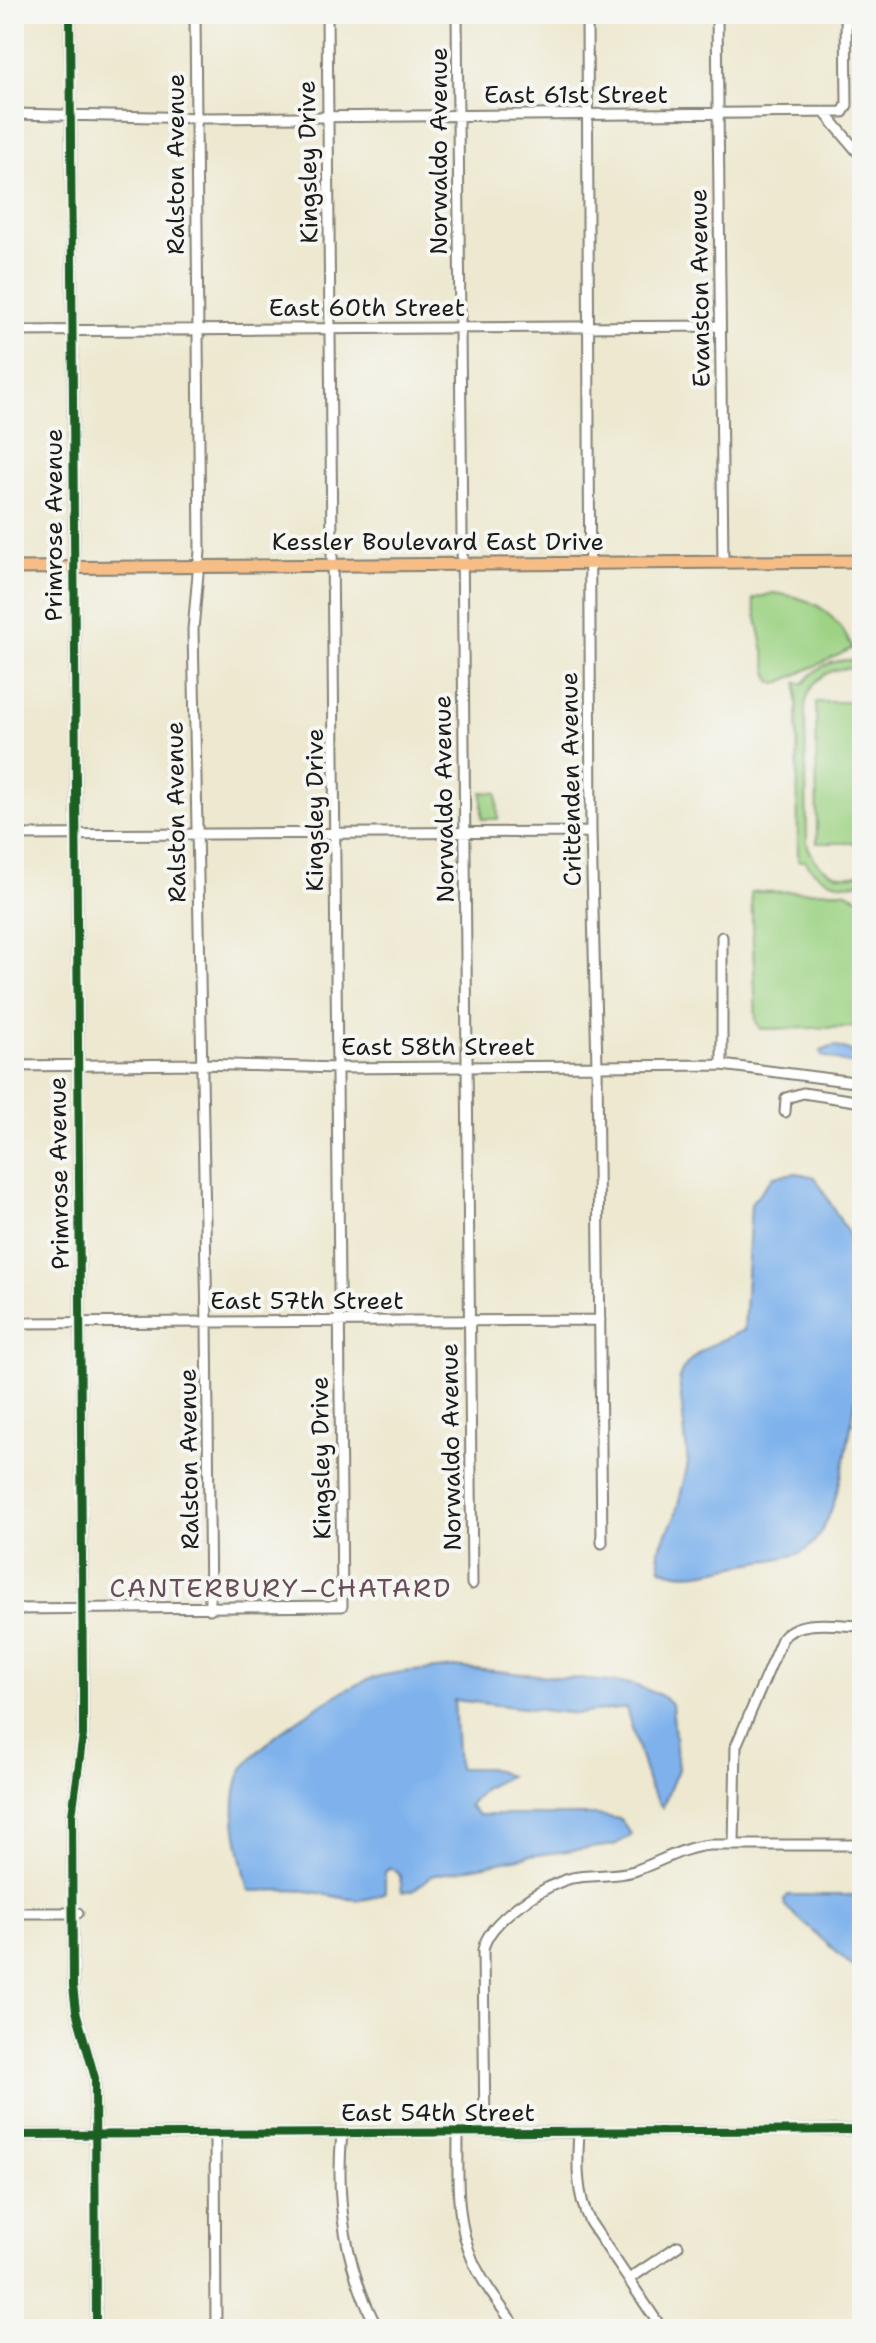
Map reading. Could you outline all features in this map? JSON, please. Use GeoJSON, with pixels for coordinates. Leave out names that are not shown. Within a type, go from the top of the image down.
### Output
{"type":"FeatureCollection","features":[{"type":"Feature","properties":{"kind":"main road","name":"Kessler Boulevard East Drive"},"geometry":{"type":"LineString","coordinates":[[14,568],[862,561]]}},
{"type":"Feature","properties":{"kind":"street","name":"Primrose Avenue"},"geometry":{"type":"LineString","coordinates":[[70,14],[83,1735],[72,1815],[74,1999],[94,2070],[96,2329]]}},
{"type":"Feature","properties":{"kind":"street","name":"Ralston Avenue"},"geometry":{"type":"LineString","coordinates":[[195,14],[199,566],[193,630],[210,1609]]}},
{"type":"Feature","properties":{"kind":"street","name":"Kingsley Drive"},"geometry":{"type":"LineString","coordinates":[[210,1609],[342,1606],[327,14]]}},
{"type":"Feature","properties":{"kind":"street","name":"Norwaldo Avenue"},"geometry":{"type":"LineString","coordinates":[[457,14],[472,1584]]}},
{"type":"Feature","properties":{"kind":"street","name":"Crittenden Avenue"},"geometry":{"type":"LineString","coordinates":[[587,14],[591,832],[602,1543]]}},
{"type":"Feature","properties":{"kind":"street","name":"Evanston Avenue"},"geometry":{"type":"LineString","coordinates":[[717,14],[723,562]]}},
{"type":"Feature","properties":{"kind":"street","name":"East 61st Street"},"geometry":{"type":"LineString","coordinates":[[14,114],[196,118],[843,112],[847,105],[846,14]]}},
{"type":"Feature","properties":{"kind":"street"},"geometry":{"type":"LineString","coordinates":[[825,113],[862,157]]}},
{"type":"Feature","properties":{"kind":"street","name":"East 60th Street"},"geometry":{"type":"LineString","coordinates":[[14,331],[720,326]]}},
{"type":"Feature","properties":{"kind":"street"},"geometry":{"type":"LineString","coordinates":[[14,835],[591,832]]}},
{"type":"Feature","properties":{"kind":"street"},"geometry":{"type":"LineString","coordinates":[[722,937],[722,1065]]}},
{"type":"Feature","properties":{"kind":"street","name":"East 58th Street"},"geometry":{"type":"LineString","coordinates":[[14,1066],[200,1064],[337,1068],[722,1065],[862,1083]]}},
{"type":"Feature","properties":{"kind":"street"},"geometry":{"type":"LineString","coordinates":[[785,1112],[786,1098],[795,1094],[862,1102]]}},
{"type":"Feature","properties":{"kind":"street","name":"East 57th Street"},"geometry":{"type":"LineString","coordinates":[[14,1323],[600,1320]]}},
{"type":"Feature","properties":{"kind":"street"},"geometry":{"type":"LineString","coordinates":[[14,1609],[210,1609]]}},
{"type":"Feature","properties":{"kind":"street"},"geometry":{"type":"LineString","coordinates":[[734,1845],[736,1746],[782,1639],[788,1631],[802,1626],[862,1626]]}},
{"type":"Feature","properties":{"kind":"street"},"geometry":{"type":"LineString","coordinates":[[485,2132],[483,1950],[494,1926],[519,1906],[563,1880],[633,1871],[689,1848],[862,1845]]}},
{"type":"Feature","properties":{"kind":"street"},"geometry":{"type":"LineString","coordinates":[[14,1913],[75,1913]]}},
{"type":"Feature","properties":{"kind":"street","name":"East 54th Street"},"geometry":{"type":"LineString","coordinates":[[14,2135],[862,2130]]}},
{"type":"Feature","properties":{"kind":"street"},"geometry":{"type":"LineString","coordinates":[[579,2132],[579,2195],[582,2208],[662,2329]]}},
{"type":"Feature","properties":{"kind":"street"},"geometry":{"type":"LineString","coordinates":[[342,2133],[341,2199],[347,2242],[362,2295],[378,2329]]}},
{"type":"Feature","properties":{"kind":"street"},"geometry":{"type":"LineString","coordinates":[[458,2133],[458,2204],[464,2236],[481,2277],[517,2329]]}},
{"type":"Feature","properties":{"kind":"street"},"geometry":{"type":"LineString","coordinates":[[215,2134],[216,2329]]}},
{"type":"Feature","properties":{"kind":"street"},"geometry":{"type":"LineString","coordinates":[[629,2279],[678,2246]]}},
{"type":"Feature","properties":{"kind":"green space"},"geometry":{"type":"Polygon","coordinates":[[[773,593],[801,598],[822,608],[838,624],[853,648],[777,684],[770,680],[753,599],[773,593]]]}},
{"type":"Feature","properties":{"kind":"green space"},"geometry":{"type":"Polygon","coordinates":[[[845,660],[862,662],[862,671],[841,669],[823,675],[811,689],[805,709],[807,843],[815,859],[827,870],[843,875],[862,873],[862,882],[845,884],[823,877],[805,861],[798,861],[797,683],[804,683],[827,664],[845,660]]]}},
{"type":"Feature","properties":{"kind":"green space"},"geometry":{"type":"Polygon","coordinates":[[[816,702],[862,702],[862,843],[817,843],[816,702]]]}},
{"type":"Feature","properties":{"kind":"green space"},"geometry":{"type":"Polygon","coordinates":[[[482,792],[497,793],[498,819],[482,819],[482,792]]]}},
{"type":"Feature","properties":{"kind":"green space"},"geometry":{"type":"Polygon","coordinates":[[[844,891],[862,899],[862,1027],[761,1029],[756,1022],[751,892],[844,891]]]}},
{"type":"Feature","properties":{"kind":"water"},"geometry":{"type":"Polygon","coordinates":[[[834,1046],[862,1055],[862,1067],[822,1056],[821,1051],[834,1046]]]}},
{"type":"Feature","properties":{"kind":"water"},"geometry":{"type":"Polygon","coordinates":[[[796,1173],[815,1177],[849,1235],[862,1302],[852,1310],[862,1386],[858,1387],[835,1498],[818,1537],[801,1553],[700,1573],[671,1572],[661,1568],[658,1551],[675,1517],[688,1464],[679,1379],[697,1355],[744,1330],[751,1203],[774,1176],[796,1173]]]}},
{"type":"Feature","properties":{"kind":"water"},"geometry":{"type":"Polygon","coordinates":[[[453,1667],[632,1684],[660,1695],[672,1704],[678,1769],[662,1808],[649,1786],[626,1708],[577,1714],[454,1700],[458,1768],[488,1768],[509,1776],[483,1789],[469,1806],[479,1815],[596,1815],[620,1819],[632,1835],[614,1845],[529,1856],[432,1876],[413,1890],[402,1892],[400,1876],[391,1867],[385,1872],[385,1892],[365,1899],[346,1899],[299,1890],[249,1891],[235,1818],[236,1789],[248,1763],[299,1719],[359,1684],[392,1673],[453,1667]]]}},
{"type":"Feature","properties":{"kind":"water"},"geometry":{"type":"Polygon","coordinates":[[[788,1895],[858,1895],[862,1898],[861,1966],[852,1966],[785,1906],[784,1900],[788,1895]]]}},
{"type":"Feature","properties":{"kind":"cycle path"},"geometry":{"type":"LineString","coordinates":[[70,14],[83,1690],[83,1735],[72,1815],[73,1986],[76,2011],[95,2078],[96,2329]]}},
{"type":"Feature","properties":{"kind":"cycle path"},"geometry":{"type":"LineString","coordinates":[[14,2135],[862,2130]]}},
{"type":"Feature","properties":{"kind":"district","name":"CANTERBURY–CHATARD"},"geometry":{"type":"Point","coordinates":[281,1587]}}]}
